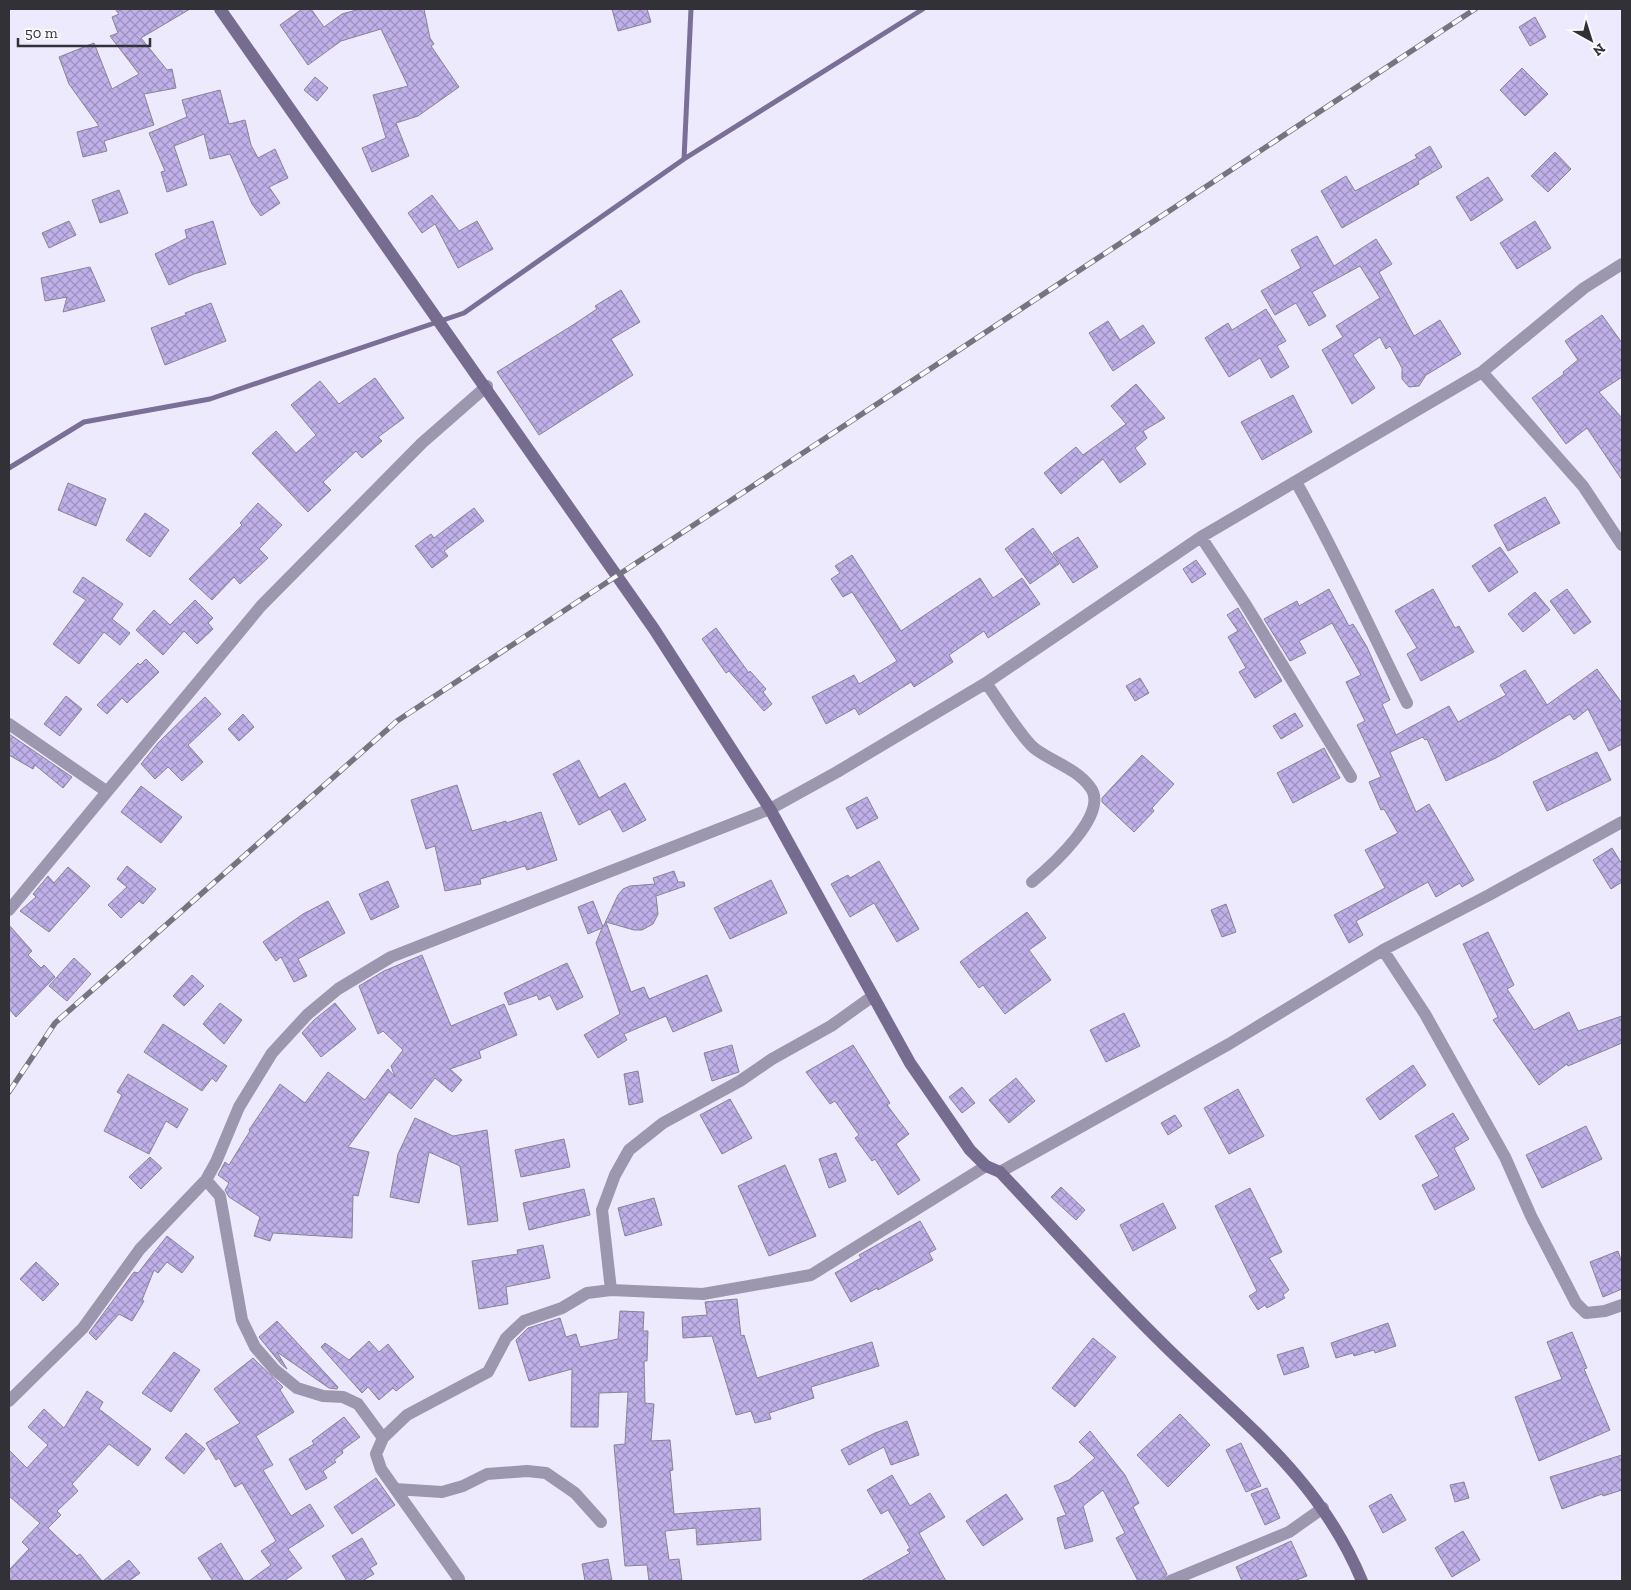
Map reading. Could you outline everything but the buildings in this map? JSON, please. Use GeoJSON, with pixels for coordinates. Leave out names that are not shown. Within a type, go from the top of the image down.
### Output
{"type":"FeatureCollection","features":[{"type":"Feature","properties":{"kind":"street"},"geometry":{"type":"LineString","coordinates":[[220,9],[487,386],[654,629],[770,809],[910,1063],[970,1150],[986,1166],[1000,1172],[1159,1340],[1295,1471],[1323,1508],[1354,1561],[1362,1581]]}},
{"type":"Feature","properties":{"kind":"street"},"geometry":{"type":"LineString","coordinates":[[9,1401],[83,1328],[140,1249],[206,1180],[216,1162],[239,1107],[272,1053],[308,1014],[338,989],[391,957],[770,809],[986,683],[1201,537],[1482,372],[1584,288],[1622,264]]}},
{"type":"Feature","properties":{"kind":"street"},"geometry":{"type":"LineString","coordinates":[[1482,372],[1584,486],[1622,545]]}},
{"type":"Feature","properties":{"kind":"street"},"geometry":{"type":"LineString","coordinates":[[9,910],[261,606],[422,443],[487,386]]}},
{"type":"Feature","properties":{"kind":"street"},"geometry":{"type":"LineString","coordinates":[[1296,482],[1324,531],[1359,609],[1407,702]]}},
{"type":"Feature","properties":{"kind":"street"},"geometry":{"type":"LineString","coordinates":[[1201,537],[1283,664],[1351,777]]}},
{"type":"Feature","properties":{"kind":"street"},"geometry":{"type":"LineString","coordinates":[[986,683],[1034,747],[1077,773],[1092,789],[1094,806],[1082,831],[1054,864],[1032,882]]}},
{"type":"Feature","properties":{"kind":"street"},"geometry":{"type":"LineString","coordinates":[[9,724],[106,791]]}},
{"type":"Feature","properties":{"kind":"street"},"geometry":{"type":"LineString","coordinates":[[1000,1172],[1229,1044],[1383,950],[1489,895],[1622,822]]}},
{"type":"Feature","properties":{"kind":"street"},"geometry":{"type":"LineString","coordinates":[[1383,950],[1425,1014],[1505,1157],[1531,1216],[1576,1303],[1586,1313],[1605,1311],[1622,1304]]}},
{"type":"Feature","properties":{"kind":"street"},"geometry":{"type":"LineString","coordinates":[[611,1290],[602,1210],[616,1175],[629,1150],[663,1123],[740,1081],[772,1059],[831,1026],[873,996]]}},
{"type":"Feature","properties":{"kind":"street"},"geometry":{"type":"LineString","coordinates":[[459,1580],[381,1469],[376,1454],[383,1438],[407,1415],[488,1372],[506,1338],[524,1322],[562,1308],[588,1293],[611,1290],[703,1294],[811,1275],[986,1166]]}},
{"type":"Feature","properties":{"kind":"street"},"geometry":{"type":"LineString","coordinates":[[206,1180],[220,1196],[242,1320],[255,1347],[274,1370],[297,1388],[323,1396],[343,1397],[358,1404],[383,1438]]}},
{"type":"Feature","properties":{"kind":"street"},"geometry":{"type":"LineString","coordinates":[[395,1489],[442,1492],[463,1486],[487,1474],[527,1471],[546,1473],[575,1493],[601,1522]]}},
{"type":"Feature","properties":{"kind":"street"},"geometry":{"type":"LineString","coordinates":[[1170,1581],[1289,1532],[1323,1508]]}},
{"type":"Feature","properties":{"kind":"waterway"},"geometry":{"type":"LineString","coordinates":[[684,159],[691,9]]}},
{"type":"Feature","properties":{"kind":"waterway"},"geometry":{"type":"LineString","coordinates":[[9,468],[84,422],[210,399],[464,313],[684,159],[923,9]]}},
{"type":"Feature","properties":{"kind":"railway"},"geometry":{"type":"LineString","coordinates":[[9,1092],[55,1023],[397,721],[1475,9]]}}]}
